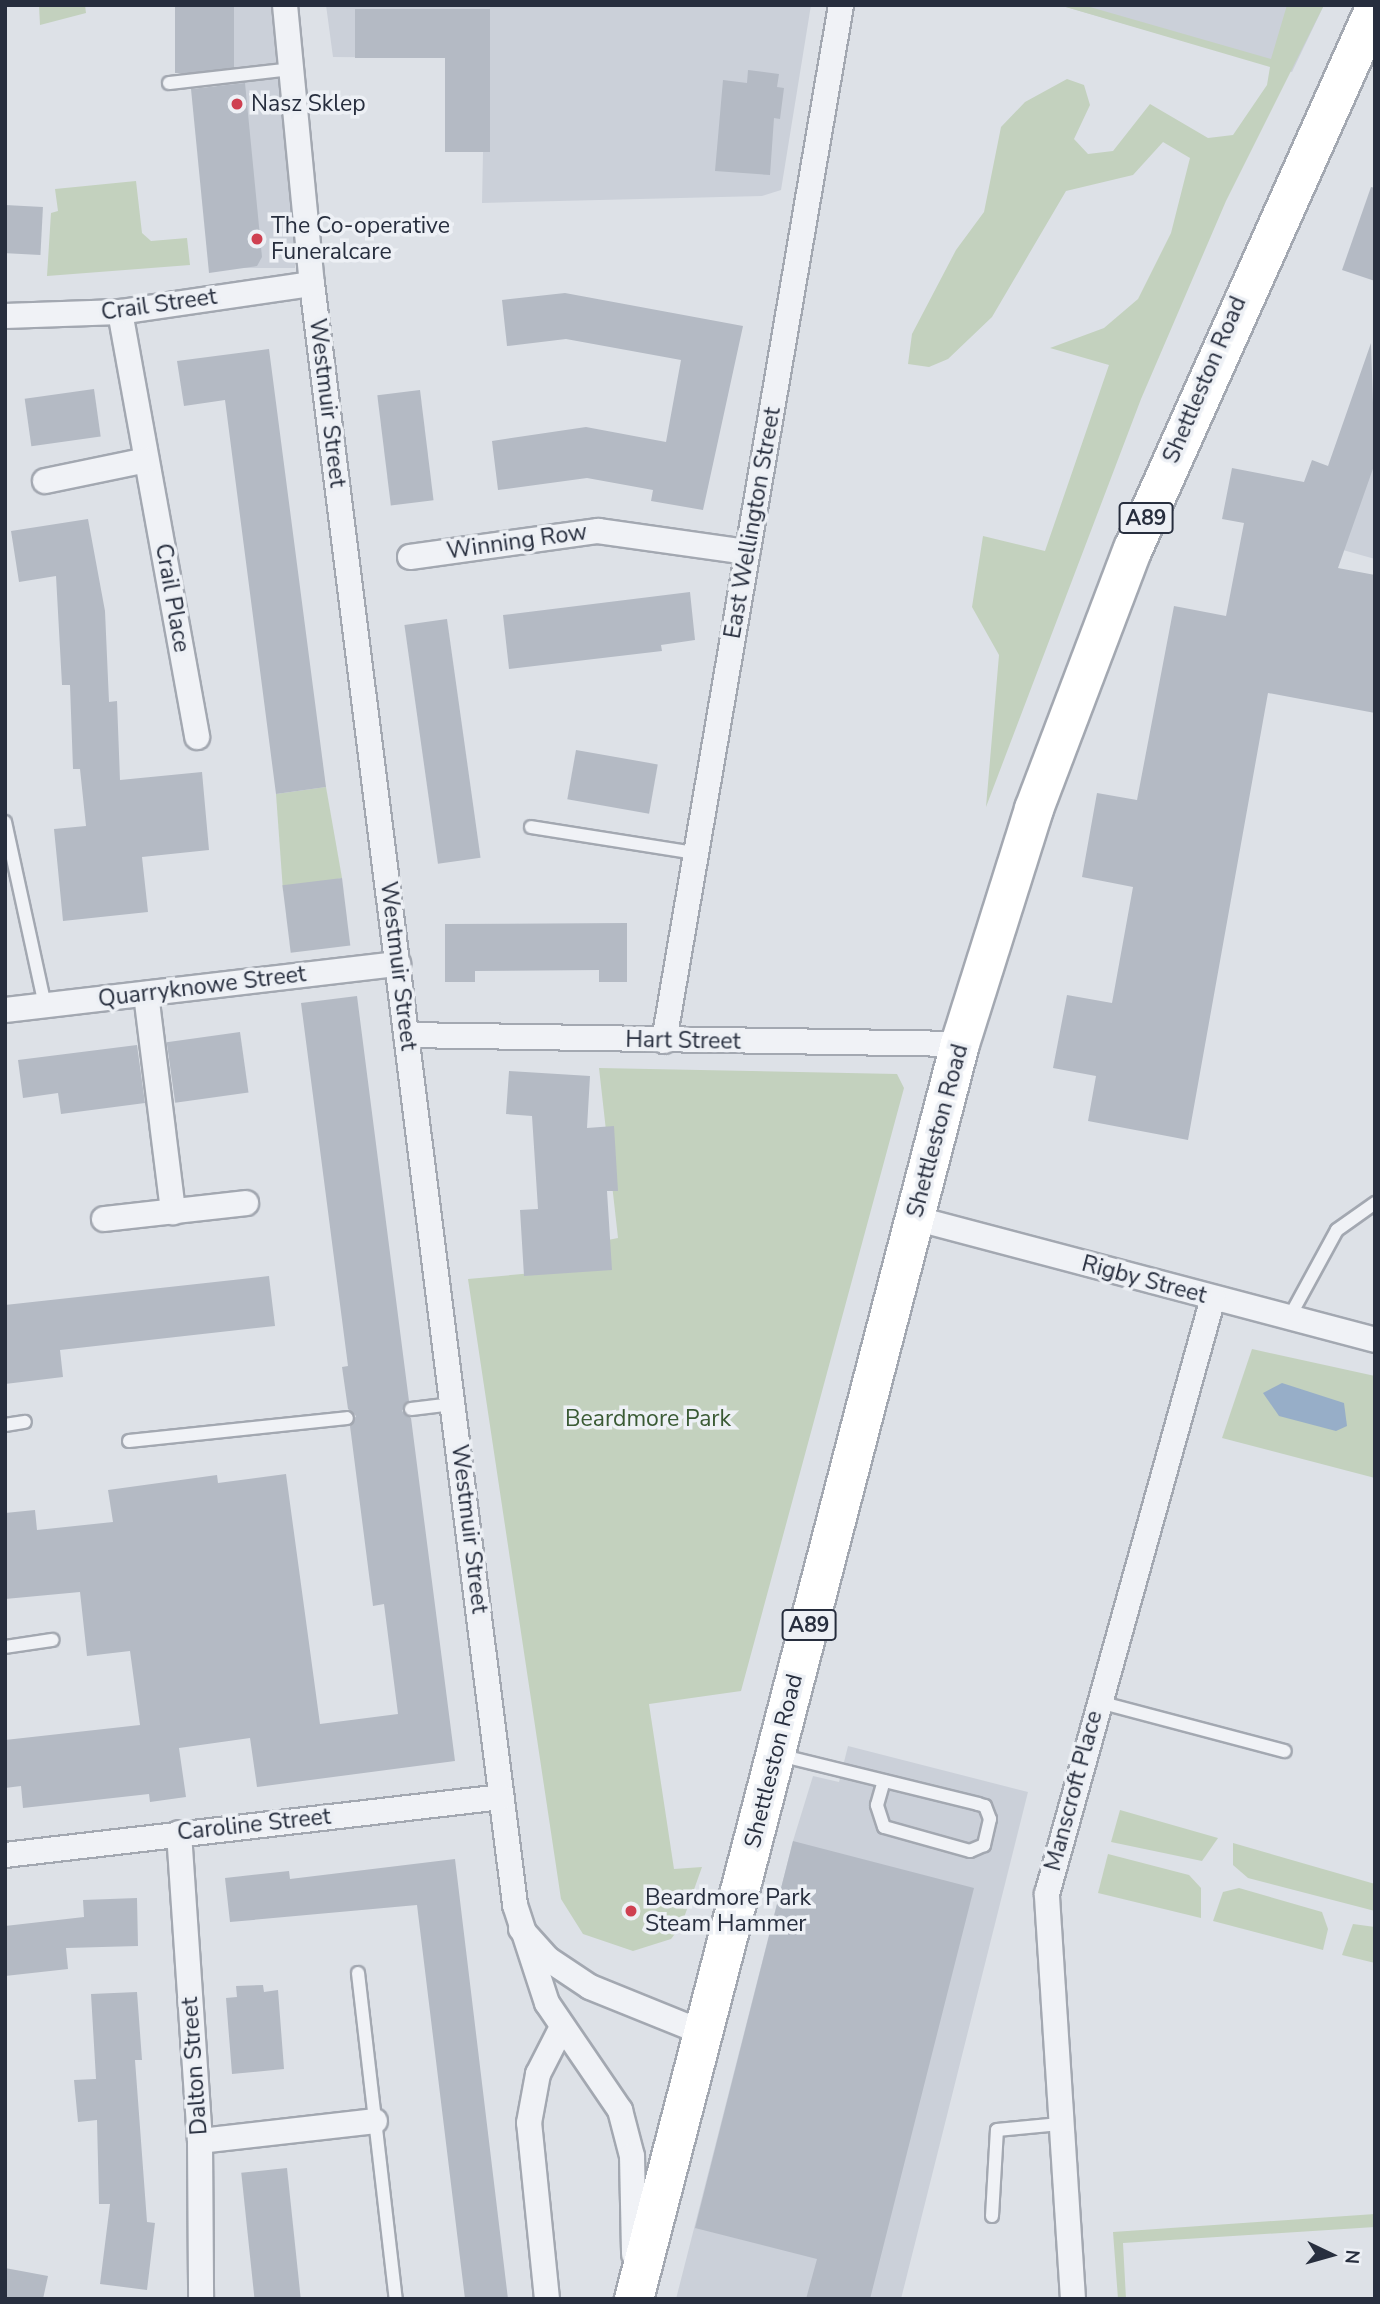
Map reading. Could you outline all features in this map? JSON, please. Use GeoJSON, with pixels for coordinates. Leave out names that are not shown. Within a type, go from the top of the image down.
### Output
{"type":"FeatureCollection","features":[{"type":"Feature","properties":{"kind":"main road","name":"Shettleston Road"},"geometry":{"type":"LineString","coordinates":[[634,2298],[960,1044],[1034,809],[1133,549],[1371,24]]}},
{"type":"Feature","properties":{"kind":"street","name":"Westmuir Street"},"geometry":{"type":"LineString","coordinates":[[285,5],[312,284],[519,1926],[533,1975],[562,2026],[609,2087],[628,2132],[634,2298]]}},
{"type":"Feature","properties":{"kind":"street","name":"East Wellington Street"},"geometry":{"type":"LineString","coordinates":[[664,1041],[841,5]]}},
{"type":"Feature","properties":{"kind":"street","name":"Crail Street"},"geometry":{"type":"LineString","coordinates":[[5,317],[120,312],[312,284]]}},
{"type":"Feature","properties":{"kind":"street","name":"Crail Place"},"geometry":{"type":"LineString","coordinates":[[120,312],[197,737]]}},
{"type":"Feature","properties":{"kind":"street"},"geometry":{"type":"LineString","coordinates":[[45,481],[146,460]]}},
{"type":"Feature","properties":{"kind":"street","name":"Winning Row"},"geometry":{"type":"LineString","coordinates":[[410,556],[598,531],[748,552]]}},
{"type":"Feature","properties":{"kind":"street","name":"Quarryknowe Street"},"geometry":{"type":"LineString","coordinates":[[5,1010],[398,964]]}},
{"type":"Feature","properties":{"kind":"street"},"geometry":{"type":"LineString","coordinates":[[146,994],[173,1212]]}},
{"type":"Feature","properties":{"kind":"street","name":"Hart Street"},"geometry":{"type":"LineString","coordinates":[[407,1035],[960,1044]]}},
{"type":"Feature","properties":{"kind":"street"},"geometry":{"type":"LineString","coordinates":[[104,1220],[246,1203]]}},
{"type":"Feature","properties":{"kind":"street","name":"Rigby Street"},"geometry":{"type":"LineString","coordinates":[[914,1218],[1375,1340]]}},
{"type":"Feature","properties":{"kind":"street","name":"Manscroft Place"},"geometry":{"type":"LineString","coordinates":[[1073,2299],[1047,1894],[1213,1298]]}},
{"type":"Feature","properties":{"kind":"street","name":"Caroline Street"},"geometry":{"type":"LineString","coordinates":[[5,1855],[502,1797]]}},
{"type":"Feature","properties":{"kind":"street","name":"Dalton Street"},"geometry":{"type":"LineString","coordinates":[[179,1833],[200,2141],[201,2299]]}},
{"type":"Feature","properties":{"kind":"street"},"geometry":{"type":"LineString","coordinates":[[519,1926],[548,1959],[590,1987],[704,2033]]}},
{"type":"Feature","properties":{"kind":"street"},"geometry":{"type":"LineString","coordinates":[[547,2299],[529,2123],[538,2074],[562,2026]]}},
{"type":"Feature","properties":{"kind":"street"},"geometry":{"type":"LineString","coordinates":[[200,2141],[375,2121]]}},
{"type":"Feature","properties":{"kind":"lane"},"geometry":{"type":"LineString","coordinates":[[169,83],[291,69]]}},
{"type":"Feature","properties":{"kind":"lane"},"geometry":{"type":"LineString","coordinates":[[5,822],[45,1006]]}},
{"type":"Feature","properties":{"kind":"lane"},"geometry":{"type":"LineString","coordinates":[[531,827],[696,853]]}},
{"type":"Feature","properties":{"kind":"lane"},"geometry":{"type":"LineString","coordinates":[[1289,1318],[1336,1230],[1375,1203]]}},
{"type":"Feature","properties":{"kind":"lane"},"geometry":{"type":"LineString","coordinates":[[411,1409],[453,1404]]}},
{"type":"Feature","properties":{"kind":"lane"},"geometry":{"type":"LineString","coordinates":[[129,1441],[347,1418]]}},
{"type":"Feature","properties":{"kind":"lane"},"geometry":{"type":"LineString","coordinates":[[5,1425],[25,1422]]}},
{"type":"Feature","properties":{"kind":"lane"},"geometry":{"type":"LineString","coordinates":[[5,1647],[52,1640]]}},
{"type":"Feature","properties":{"kind":"lane"},"geometry":{"type":"LineString","coordinates":[[1099,1702],[1285,1751]]}},
{"type":"Feature","properties":{"kind":"lane"},"geometry":{"type":"LineString","coordinates":[[775,1754],[985,1806],[990,1819],[984,1845],[970,1851],[884,1827],[877,1805],[884,1781]]}},
{"type":"Feature","properties":{"kind":"lane"},"geometry":{"type":"LineString","coordinates":[[358,1973],[396,2299]]}},
{"type":"Feature","properties":{"kind":"lane"},"geometry":{"type":"LineString","coordinates":[[992,2216],[997,2130],[1060,2124]]}},
{"type":"Feature","properties":{"kind":"shaded area"},"geometry":{"type":"Polygon","coordinates":[[[217,5],[295,5],[295,268],[217,268],[217,5]]]}},
{"type":"Feature","properties":{"kind":"shaded area"},"geometry":{"type":"Polygon","coordinates":[[[326,5],[811,5],[781,190],[762,196],[482,203],[483,152],[445,152],[445,58],[333,57],[326,5]]]}},
{"type":"Feature","properties":{"kind":"shaded area"},"geometry":{"type":"Polygon","coordinates":[[[1059,5],[1324,5],[1292,72],[1059,5]]]}},
{"type":"Feature","properties":{"kind":"shaded area"},"geometry":{"type":"Polygon","coordinates":[[[1375,458],[1375,559],[1343,550],[1375,458]]]}},
{"type":"Feature","properties":{"kind":"shaded area"},"geometry":{"type":"Polygon","coordinates":[[[848,1746],[1028,1792],[901,2299],[676,2299],[793,1841],[813,1776],[839,1782],[848,1746]]]}},
{"type":"Feature","properties":{"kind":"green space"},"geometry":{"type":"Polygon","coordinates":[[[39,5],[85,5],[86,13],[40,25],[39,5]]]}},
{"type":"Feature","properties":{"kind":"green space"},"geometry":{"type":"Polygon","coordinates":[[[1059,5],[1083,5],[1271,59],[1287,5],[1324,5],[1226,201],[1141,399],[986,807],[999,655],[972,607],[983,536],[1045,551],[1109,365],[1050,348],[1104,328],[1138,299],[1171,233],[1190,158],[1163,142],[1133,175],[1066,191],[992,317],[948,359],[929,367],[908,364],[912,334],[956,250],[984,212],[1001,127],[1025,102],[1067,79],[1084,85],[1090,105],[1074,139],[1088,154],[1113,151],[1150,104],[1208,138],[1233,135],[1267,85],[1270,67],[1059,5]]]}},
{"type":"Feature","properties":{"kind":"green space"},"geometry":{"type":"Polygon","coordinates":[[[136,181],[142,233],[151,241],[187,238],[190,265],[47,276],[51,213],[58,211],[55,189],[136,181]]]}},
{"type":"Feature","properties":{"kind":"green space"},"geometry":{"type":"Polygon","coordinates":[[[326,787],[342,878],[283,891],[276,794],[326,787]]]}},
{"type":"Feature","properties":{"kind":"green space","name":"Beardmore Park"},"geometry":{"type":"Polygon","coordinates":[[[599,1068],[897,1074],[904,1088],[741,1691],[649,1704],[674,1869],[702,1867],[681,1926],[671,1939],[633,1951],[583,1934],[561,1899],[468,1279],[610,1266],[608,1240],[618,1238],[599,1068]]]}},
{"type":"Feature","properties":{"kind":"green space"},"geometry":{"type":"Polygon","coordinates":[[[1252,1349],[1375,1376],[1375,1478],[1222,1438],[1252,1349]]]}},
{"type":"Feature","properties":{"kind":"green space"},"geometry":{"type":"Polygon","coordinates":[[[1120,1810],[1218,1838],[1202,1861],[1111,1842],[1120,1810]]]}},
{"type":"Feature","properties":{"kind":"green space"},"geometry":{"type":"Polygon","coordinates":[[[1233,1843],[1375,1884],[1375,1911],[1248,1878],[1233,1865],[1233,1843]]]}},
{"type":"Feature","properties":{"kind":"green space"},"geometry":{"type":"Polygon","coordinates":[[[1108,1854],[1189,1875],[1201,1888],[1201,1918],[1098,1893],[1108,1854]]]}},
{"type":"Feature","properties":{"kind":"green space"},"geometry":{"type":"Polygon","coordinates":[[[1239,1888],[1322,1912],[1328,1929],[1323,1950],[1213,1921],[1223,1892],[1239,1888]]]}},
{"type":"Feature","properties":{"kind":"green space"},"geometry":{"type":"Polygon","coordinates":[[[1353,1924],[1375,1927],[1375,1963],[1342,1955],[1353,1924]]]}},
{"type":"Feature","properties":{"kind":"green space"},"geometry":{"type":"Polygon","coordinates":[[[1375,2214],[1375,2227],[1123,2243],[1126,2299],[1118,2299],[1113,2232],[1375,2214]]]}},
{"type":"Feature","properties":{"kind":"water"},"geometry":{"type":"Polygon","coordinates":[[[1282,1383],[1344,1403],[1347,1426],[1336,1431],[1279,1416],[1263,1393],[1282,1383]]]}},
{"type":"Feature","properties":{"kind":"building"},"geometry":{"type":"Polygon","coordinates":[[[175,5],[234,5],[234,73],[175,73],[175,5]]]}},
{"type":"Feature","properties":{"kind":"building"},"geometry":{"type":"Polygon","coordinates":[[[355,9],[490,9],[490,152],[445,152],[445,58],[355,58],[355,9]]]}},
{"type":"Feature","properties":{"kind":"building"},"geometry":{"type":"Polygon","coordinates":[[[748,70],[779,74],[777,87],[784,88],[780,119],[774,118],[770,175],[715,171],[723,80],[747,83],[748,70]]]}},
{"type":"Feature","properties":{"kind":"building"},"geometry":{"type":"Polygon","coordinates":[[[245,83],[262,257],[257,266],[209,273],[191,89],[245,83]]]}},
{"type":"Feature","properties":{"kind":"building"},"geometry":{"type":"Polygon","coordinates":[[[1371,187],[1375,188],[1375,281],[1342,270],[1371,187]]]}},
{"type":"Feature","properties":{"kind":"building"},"geometry":{"type":"Polygon","coordinates":[[[5,205],[43,207],[40,255],[5,253],[5,205]]]}},
{"type":"Feature","properties":{"kind":"building"},"geometry":{"type":"Polygon","coordinates":[[[565,293],[743,326],[703,510],[651,501],[653,490],[587,478],[498,490],[492,441],[586,427],[666,442],[681,360],[566,339],[507,346],[502,300],[565,293]]]}},
{"type":"Feature","properties":{"kind":"building"},"geometry":{"type":"Polygon","coordinates":[[[1371,343],[1375,463],[1338,568],[1375,575],[1375,713],[1268,693],[1188,1140],[1088,1121],[1096,1076],[1053,1068],[1067,995],[1112,1003],[1133,887],[1082,877],[1097,793],[1137,800],[1174,606],[1226,616],[1244,523],[1222,519],[1232,468],[1304,482],[1312,460],[1328,466],[1371,343]]]}},
{"type":"Feature","properties":{"kind":"building"},"geometry":{"type":"Polygon","coordinates":[[[269,349],[326,787],[276,794],[225,400],[184,406],[177,361],[269,349]]]}},
{"type":"Feature","properties":{"kind":"building"},"geometry":{"type":"Polygon","coordinates":[[[94,389],[101,437],[31,446],[25,399],[94,389]]]}},
{"type":"Feature","properties":{"kind":"building"},"geometry":{"type":"Polygon","coordinates":[[[420,390],[434,500],[391,505],[377,395],[420,390]]]}},
{"type":"Feature","properties":{"kind":"building"},"geometry":{"type":"Polygon","coordinates":[[[88,519],[105,611],[109,702],[117,701],[120,780],[202,772],[209,850],[142,857],[148,912],[63,921],[54,829],[86,826],[80,769],[73,769],[70,685],[62,685],[56,576],[19,582],[11,531],[88,519]]]}},
{"type":"Feature","properties":{"kind":"building"},"geometry":{"type":"Polygon","coordinates":[[[690,592],[695,640],[661,645],[662,651],[509,669],[503,615],[690,592]]]}},
{"type":"Feature","properties":{"kind":"building"},"geometry":{"type":"Polygon","coordinates":[[[447,619],[481,858],[438,864],[404,625],[447,619]]]}},
{"type":"Feature","properties":{"kind":"building"},"geometry":{"type":"Polygon","coordinates":[[[576,750],[658,764],[649,814],[567,799],[576,750]]]}},
{"type":"Feature","properties":{"kind":"building"},"geometry":{"type":"Polygon","coordinates":[[[342,878],[350,945],[291,953],[282,885],[342,878]]]}},
{"type":"Feature","properties":{"kind":"building"},"geometry":{"type":"Polygon","coordinates":[[[627,923],[627,982],[599,982],[599,970],[475,971],[475,982],[445,982],[445,924],[627,923]]]}},
{"type":"Feature","properties":{"kind":"building"},"geometry":{"type":"Polygon","coordinates":[[[357,996],[409,1401],[402,1411],[411,1418],[455,1761],[257,1787],[250,1738],[179,1748],[186,1797],[150,1802],[149,1794],[23,1808],[21,1786],[5,1788],[5,1740],[140,1725],[130,1651],[87,1656],[80,1592],[5,1599],[5,1513],[35,1510],[37,1530],[113,1522],[108,1490],[217,1475],[218,1483],[286,1474],[320,1724],[398,1714],[384,1604],[373,1606],[350,1426],[356,1416],[348,1409],[342,1367],[348,1366],[301,1003],[357,996]]]}},
{"type":"Feature","properties":{"kind":"building"},"geometry":{"type":"Polygon","coordinates":[[[240,1032],[248,1092],[175,1103],[167,1042],[240,1032]]]}},
{"type":"Feature","properties":{"kind":"building"},"geometry":{"type":"Polygon","coordinates":[[[137,1045],[145,1103],[61,1114],[58,1093],[23,1098],[18,1060],[137,1045]]]}},
{"type":"Feature","properties":{"kind":"building"},"geometry":{"type":"Polygon","coordinates":[[[509,1071],[590,1076],[587,1128],[614,1126],[618,1191],[607,1191],[612,1270],[524,1276],[520,1210],[538,1209],[532,1116],[506,1114],[509,1071]]]}},
{"type":"Feature","properties":{"kind":"building"},"geometry":{"type":"Polygon","coordinates":[[[269,1276],[275,1326],[60,1350],[63,1377],[5,1384],[5,1305],[269,1276]]]}},
{"type":"Feature","properties":{"kind":"building"},"geometry":{"type":"Polygon","coordinates":[[[793,1841],[974,1888],[870,2299],[806,2299],[817,2259],[695,2228],[793,1841]]]}},
{"type":"Feature","properties":{"kind":"building"},"geometry":{"type":"Polygon","coordinates":[[[455,1859],[508,2299],[465,2299],[417,1905],[230,1922],[225,1878],[289,1871],[290,1879],[455,1859]]]}},
{"type":"Feature","properties":{"kind":"building"},"geometry":{"type":"Polygon","coordinates":[[[137,1898],[138,1946],[66,1948],[68,1969],[5,1976],[5,1926],[84,1917],[83,1900],[137,1898]]]}},
{"type":"Feature","properties":{"kind":"building"},"geometry":{"type":"Polygon","coordinates":[[[263,1985],[264,1992],[278,1990],[284,2069],[232,2074],[226,1998],[237,1997],[236,1986],[263,1985]]]}},
{"type":"Feature","properties":{"kind":"building"},"geometry":{"type":"Polygon","coordinates":[[[137,1992],[142,2060],[135,2060],[147,2222],[155,2223],[147,2290],[100,2284],[110,2204],[99,2204],[97,2120],[78,2122],[74,2080],[96,2079],[91,1994],[137,1992]]]}},
{"type":"Feature","properties":{"kind":"building"},"geometry":{"type":"Polygon","coordinates":[[[287,2168],[301,2299],[255,2299],[241,2173],[287,2168]]]}},
{"type":"Feature","properties":{"kind":"building"},"geometry":{"type":"Polygon","coordinates":[[[5,2268],[48,2276],[43,2299],[5,2299],[5,2268]]]}},
{"type":"Feature","properties":{"kind":"place","name":"Nasz Sklep"},"geometry":{"type":"Point","coordinates":[237,104]}},
{"type":"Feature","properties":{"kind":"place","name":"The Co-operative Funeralcare"},"geometry":{"type":"Point","coordinates":[257,239]}},
{"type":"Feature","properties":{"kind":"place","name":"Beardmore Park Steam Hammer"},"geometry":{"type":"Point","coordinates":[631,1911]}}]}
